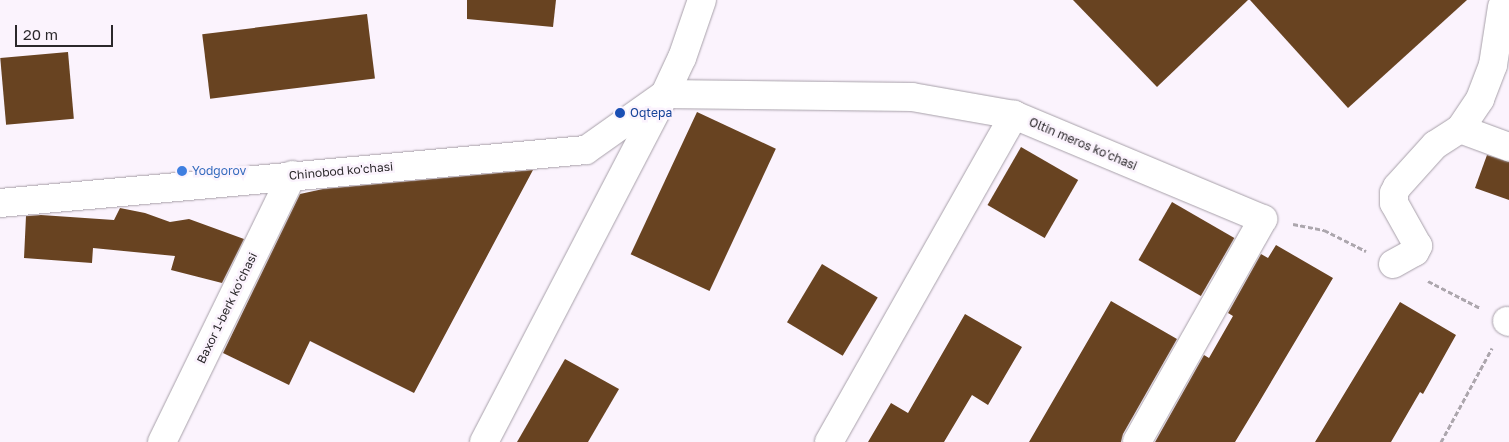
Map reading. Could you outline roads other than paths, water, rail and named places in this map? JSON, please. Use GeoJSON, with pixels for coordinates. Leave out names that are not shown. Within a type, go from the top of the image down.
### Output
{"type":"FeatureCollection","features":[{"type":"Feature","properties":{"kind":"street"},"geometry":{"type":"LineString","coordinates":[[484,442],[665,94],[686,45],[702,0]]}},
{"type":"Feature","properties":{"kind":"street"},"geometry":{"type":"LineString","coordinates":[[1393,264],[1415,252],[1418,246],[1394,203],[1394,193],[1397,187],[1435,145],[1460,129],[1480,99],[1493,66],[1504,5]]}},
{"type":"Feature","properties":{"kind":"street"},"geometry":{"type":"LineString","coordinates":[[665,94],[912,97],[1014,115]]}},
{"type":"Feature","properties":{"kind":"street","name":"Chinobod ko'chasi"},"geometry":{"type":"LineString","coordinates":[[0,203],[292,175],[586,150],[665,94]]}},
{"type":"Feature","properties":{"kind":"street","name":"Oltin meros ko'chasi"},"geometry":{"type":"LineString","coordinates":[[829,442],[1014,115],[1263,219],[1137,442]]}},
{"type":"Feature","properties":{"kind":"street"},"geometry":{"type":"LineString","coordinates":[[1460,129],[1509,147]]}},
{"type":"Feature","properties":{"kind":"street","name":"Baxor 1-berk ko'chasi"},"geometry":{"type":"LineString","coordinates":[[162,442],[292,175]]}},
{"type":"Feature","properties":{"kind":"place","name":"Oqtepa"},"geometry":{"type":"Point","coordinates":[620,113]}},
{"type":"Feature","properties":{"kind":"place","name":"Yodgorov"},"geometry":{"type":"Point","coordinates":[182,171]}}]}
